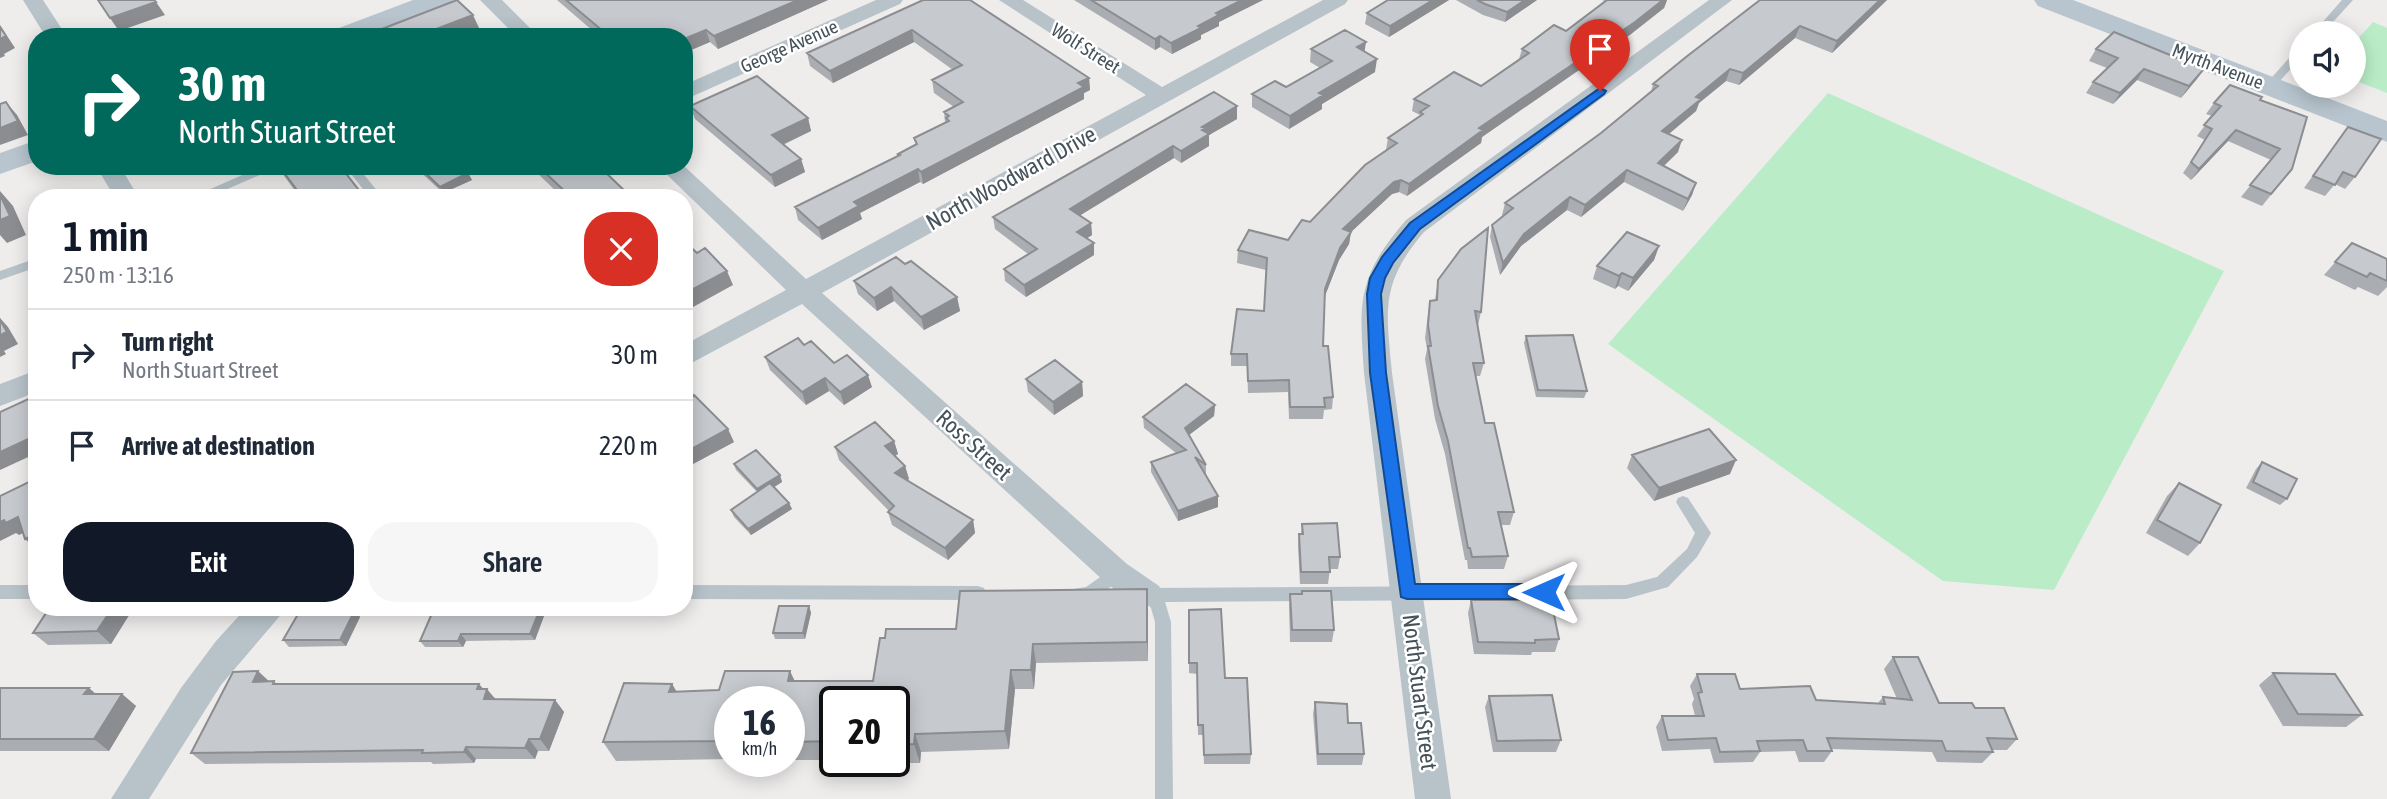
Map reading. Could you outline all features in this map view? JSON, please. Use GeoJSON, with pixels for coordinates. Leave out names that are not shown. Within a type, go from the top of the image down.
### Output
{"type":"FeatureCollection","features":[{"type":"Feature","properties":{"kind":"street"},"geometry":{"type":"LineString","coordinates":[[33,0],[51,28]]}},
{"type":"Feature","properties":{"kind":"street"},"geometry":{"type":"LineString","coordinates":[[365,28],[439,0]]}},
{"type":"Feature","properties":{"kind":"street"},"geometry":{"type":"LineString","coordinates":[[490,0],[520,28]]}},
{"type":"Feature","properties":{"kind":"street","name":"George Avenue"},"geometry":{"type":"LineString","coordinates":[[693,89],[893,0]]}},
{"type":"Feature","properties":{"kind":"street","name":"Wolf Street"},"geometry":{"type":"LineString","coordinates":[[1009,0],[1162,96]]}},
{"type":"Feature","properties":{"kind":"street","name":"North Woodward Drive"},"geometry":{"type":"LineString","coordinates":[[693,352],[1338,0]]}},
{"type":"Feature","properties":{"kind":"street","name":"North Stuart Street"},"geometry":{"type":"LineString","coordinates":[[1433,799],[1378,373],[1374,314],[1378,278],[1398,245],[1415,226],[1722,0]]}},
{"type":"Feature","properties":{"kind":"street","name":"Myrth Avenue"},"geometry":{"type":"LineString","coordinates":[[2048,0],[2387,132]]}},
{"type":"Feature","properties":{"kind":"street"},"geometry":{"type":"LineString","coordinates":[[0,164],[28,153]]}},
{"type":"Feature","properties":{"kind":"street","name":"Ross Street"},"geometry":{"type":"LineString","coordinates":[[680,175],[803,291],[1116,573],[1148,595]]}},
{"type":"Feature","properties":{"kind":"street"},"geometry":{"type":"LineString","coordinates":[[0,396],[28,384]]}},
{"type":"Feature","properties":{"kind":"street"},"geometry":{"type":"LineString","coordinates":[[129,799],[192,697],[222,656],[260,616]]}},
{"type":"Feature","properties":{"kind":"lane"},"geometry":{"type":"LineString","coordinates":[[2329,21],[2348,0]]}},
{"type":"Feature","properties":{"kind":"lane"},"geometry":{"type":"LineString","coordinates":[[2269,87],[2289,64]]}},
{"type":"Feature","properties":{"kind":"lane"},"geometry":{"type":"LineString","coordinates":[[218,189],[252,175]]}},
{"type":"Feature","properties":{"kind":"lane"},"geometry":{"type":"LineString","coordinates":[[358,175],[370,189]]}},
{"type":"Feature","properties":{"kind":"lane"},"geometry":{"type":"LineString","coordinates":[[0,276],[28,265]]}},
{"type":"Feature","properties":{"kind":"lane"},"geometry":{"type":"LineString","coordinates":[[1148,595],[1626,592],[1662,582],[1692,553],[1703,533],[1683,502]]}},
{"type":"Feature","properties":{"kind":"lane"},"geometry":{"type":"LineString","coordinates":[[1062,594],[1089,594],[1116,573]]}},
{"type":"Feature","properties":{"kind":"lane"},"geometry":{"type":"LineString","coordinates":[[0,592],[28,592]]}},
{"type":"Feature","properties":{"kind":"lane"},"geometry":{"type":"LineString","coordinates":[[693,592],[996,593]]}},
{"type":"Feature","properties":{"kind":"lane"},"geometry":{"type":"LineString","coordinates":[[1148,595],[1158,604],[1163,622],[1164,799]]}},
{"type":"Feature","properties":{"kind":"green space"},"geometry":{"type":"Polygon","coordinates":[[[2373,22],[2387,28],[2387,93],[2366,85],[2366,30],[2373,22]]]}},
{"type":"Feature","properties":{"kind":"green space"},"geometry":{"type":"Polygon","coordinates":[[[1828,93],[2224,271],[2054,590],[1943,581],[1608,344],[1828,93]]]}},
{"type":"Feature","properties":{"kind":"building"},"geometry":{"type":"Polygon","coordinates":[[[98,0],[154,0],[156,2],[110,18],[98,0]]]}},
{"type":"Feature","properties":{"kind":"building"},"geometry":{"type":"Polygon","coordinates":[[[457,0],[473,15],[439,28],[384,28],[457,0]]]}},
{"type":"Feature","properties":{"kind":"building"},"geometry":{"type":"Polygon","coordinates":[[[566,0],[798,0],[714,36],[706,30],[693,35],[693,28],[599,28],[566,0]]]}},
{"type":"Feature","properties":{"kind":"building"},"geometry":{"type":"Polygon","coordinates":[[[923,0],[970,0],[1089,78],[1078,83],[1084,87],[921,172],[918,169],[854,202],[859,206],[818,228],[795,207],[900,155],[898,154],[917,144],[914,138],[949,121],[946,118],[949,116],[944,112],[963,102],[932,80],[962,65],[912,30],[830,71],[807,53],[923,0]]]}},
{"type":"Feature","properties":{"kind":"building"},"geometry":{"type":"Polygon","coordinates":[[[1091,0],[1242,0],[1216,13],[1219,15],[1198,26],[1201,28],[1171,43],[1160,36],[1155,39],[1091,0]]]}},
{"type":"Feature","properties":{"kind":"building"},"geometry":{"type":"Polygon","coordinates":[[[1388,0],[1433,0],[1390,26],[1367,13],[1388,0]]]}},
{"type":"Feature","properties":{"kind":"building"},"geometry":{"type":"Polygon","coordinates":[[[1477,0],[1525,0],[1507,12],[1477,0]]]}},
{"type":"Feature","properties":{"kind":"building"},"geometry":{"type":"Polygon","coordinates":[[[1607,0],[1663,0],[1479,128],[1483,130],[1409,184],[1401,180],[1394,182],[1343,229],[1351,232],[1340,248],[1325,289],[1323,346],[1328,346],[1333,397],[1324,398],[1325,407],[1290,407],[1289,380],[1248,381],[1247,354],[1231,354],[1237,309],[1264,311],[1267,258],[1238,250],[1249,230],[1288,240],[1302,220],[1310,222],[1365,165],[1397,143],[1388,138],[1423,114],[1420,112],[1429,106],[1414,99],[1454,72],[1481,86],[1529,53],[1522,49],[1554,25],[1566,31],[1607,0]]]}},
{"type":"Feature","properties":{"kind":"building"},"geometry":{"type":"Polygon","coordinates":[[[1760,0],[1880,0],[1837,41],[1800,26],[1743,73],[1730,69],[1696,97],[1701,99],[1662,131],[1682,140],[1658,163],[1696,183],[1688,199],[1627,170],[1585,205],[1570,197],[1524,234],[1503,263],[1492,225],[1513,208],[1505,203],[1601,133],[1658,86],[1653,84],[1760,0]]]}},
{"type":"Feature","properties":{"kind":"building"},"geometry":{"type":"Polygon","coordinates":[[[0,27],[6,36],[0,39],[0,27]]]}},
{"type":"Feature","properties":{"kind":"building"},"geometry":{"type":"Polygon","coordinates":[[[1345,30],[1366,42],[1357,47],[1377,59],[1319,93],[1323,95],[1290,116],[1252,94],[1275,81],[1286,87],[1332,61],[1311,49],[1345,30]]]}},
{"type":"Feature","properties":{"kind":"building"},"geometry":{"type":"Polygon","coordinates":[[[2114,32],[2204,69],[2189,86],[2144,69],[2120,93],[2093,82],[2118,58],[2096,49],[2114,32]]]}},
{"type":"Feature","properties":{"kind":"building"},"geometry":{"type":"Polygon","coordinates":[[[757,76],[808,118],[772,135],[801,159],[771,175],[693,109],[693,105],[757,76]]]}},
{"type":"Feature","properties":{"kind":"building"},"geometry":{"type":"Polygon","coordinates":[[[2230,85],[2262,97],[2260,100],[2307,117],[2292,169],[2271,194],[2250,185],[2280,149],[2236,130],[2199,169],[2191,162],[2212,129],[2204,125],[2221,106],[2214,103],[2230,85]]]}},
{"type":"Feature","properties":{"kind":"building"},"geometry":{"type":"Polygon","coordinates":[[[1214,92],[1237,106],[1202,127],[1205,128],[1202,130],[1209,134],[1181,151],[1173,146],[1070,209],[1091,223],[1077,232],[1094,243],[1024,285],[1004,269],[1037,249],[993,217],[1214,92]]]}},
{"type":"Feature","properties":{"kind":"building"},"geometry":{"type":"Polygon","coordinates":[[[6,102],[18,121],[0,128],[0,104],[6,102]]]}},
{"type":"Feature","properties":{"kind":"building"},"geometry":{"type":"Polygon","coordinates":[[[2348,127],[2381,139],[2355,177],[2343,172],[2335,185],[2313,176],[2348,127]]]}},
{"type":"Feature","properties":{"kind":"building"},"geometry":{"type":"Polygon","coordinates":[[[286,175],[347,175],[358,189],[296,189],[286,175]]]}},
{"type":"Feature","properties":{"kind":"building"},"geometry":{"type":"Polygon","coordinates":[[[427,175],[464,175],[440,187],[427,175]]]}},
{"type":"Feature","properties":{"kind":"building"},"geometry":{"type":"Polygon","coordinates":[[[548,175],[608,175],[623,189],[562,189],[548,175]]]}},
{"type":"Feature","properties":{"kind":"building"},"geometry":{"type":"Polygon","coordinates":[[[0,195],[10,216],[0,220],[0,195]]]}},
{"type":"Feature","properties":{"kind":"building"},"geometry":{"type":"Polygon","coordinates":[[[1488,228],[1481,312],[1475,311],[1484,363],[1473,363],[1485,423],[1494,423],[1514,512],[1498,512],[1508,556],[1472,557],[1438,406],[1428,346],[1431,346],[1428,325],[1430,301],[1437,300],[1438,280],[1461,249],[1488,228]]]}},
{"type":"Feature","properties":{"kind":"building"},"geometry":{"type":"Polygon","coordinates":[[[1627,232],[1659,246],[1633,278],[1622,273],[1619,276],[1597,266],[1627,232]]]}},
{"type":"Feature","properties":{"kind":"building"},"geometry":{"type":"Polygon","coordinates":[[[2352,243],[2387,259],[2387,281],[2370,273],[2367,277],[2335,262],[2352,243]]]}},
{"type":"Feature","properties":{"kind":"building"},"geometry":{"type":"Polygon","coordinates":[[[705,248],[727,271],[693,289],[693,249],[697,253],[705,248]]]}},
{"type":"Feature","properties":{"kind":"building"},"geometry":{"type":"Polygon","coordinates":[[[896,257],[905,264],[911,261],[957,297],[921,317],[891,287],[874,298],[854,281],[896,257]]]}},
{"type":"Feature","properties":{"kind":"building"},"geometry":{"type":"Polygon","coordinates":[[[0,320],[7,332],[0,335],[0,320]]]}},
{"type":"Feature","properties":{"kind":"building"},"geometry":{"type":"Polygon","coordinates":[[[1573,335],[1587,391],[1538,390],[1526,336],[1573,335]]]}},
{"type":"Feature","properties":{"kind":"building"},"geometry":{"type":"Polygon","coordinates":[[[798,338],[804,345],[811,341],[834,363],[847,355],[868,375],[840,392],[825,378],[802,392],[765,357],[798,338]]]}},
{"type":"Feature","properties":{"kind":"building"},"geometry":{"type":"Polygon","coordinates":[[[1055,360],[1082,382],[1053,402],[1026,379],[1055,360]]]}},
{"type":"Feature","properties":{"kind":"building"},"geometry":{"type":"Polygon","coordinates":[[[1186,384],[1215,405],[1185,428],[1206,465],[1195,457],[1218,496],[1178,511],[1151,462],[1186,450],[1143,417],[1186,384]]]}},
{"type":"Feature","properties":{"kind":"building"},"geometry":{"type":"Polygon","coordinates":[[[693,396],[728,429],[693,448],[693,396]]]}},
{"type":"Feature","properties":{"kind":"building"},"geometry":{"type":"Polygon","coordinates":[[[28,399],[28,439],[0,452],[0,412],[28,399]]]}},
{"type":"Feature","properties":{"kind":"building"},"geometry":{"type":"Polygon","coordinates":[[[875,422],[894,441],[885,446],[905,466],[895,473],[973,520],[945,548],[888,512],[894,506],[835,447],[875,422]]]}},
{"type":"Feature","properties":{"kind":"building"},"geometry":{"type":"Polygon","coordinates":[[[1709,429],[1736,460],[1659,488],[1632,455],[1709,429]]]}},
{"type":"Feature","properties":{"kind":"building"},"geometry":{"type":"Polygon","coordinates":[[[756,450],[780,475],[757,489],[734,464],[756,450]]]}},
{"type":"Feature","properties":{"kind":"building"},"geometry":{"type":"Polygon","coordinates":[[[2262,462],[2297,479],[2287,499],[2253,482],[2262,462]]]}},
{"type":"Feature","properties":{"kind":"building"},"geometry":{"type":"Polygon","coordinates":[[[28,482],[28,538],[25,539],[18,517],[6,523],[4,520],[0,522],[0,496],[28,482]]]}},
{"type":"Feature","properties":{"kind":"building"},"geometry":{"type":"Polygon","coordinates":[[[770,483],[789,503],[748,529],[731,510],[770,483]]]}},
{"type":"Feature","properties":{"kind":"building"},"geometry":{"type":"Polygon","coordinates":[[[2179,483],[2221,505],[2200,543],[2157,520],[2179,483]]]}},
{"type":"Feature","properties":{"kind":"building"},"geometry":{"type":"Polygon","coordinates":[[[1337,523],[1340,557],[1329,557],[1330,572],[1301,572],[1299,534],[1303,534],[1302,524],[1337,523]]]}},
{"type":"Feature","properties":{"kind":"building"},"geometry":{"type":"Polygon","coordinates":[[[1147,589],[1147,642],[1033,644],[1031,670],[1011,670],[1005,731],[915,734],[914,744],[910,744],[910,686],[819,686],[819,741],[805,742],[805,686],[720,686],[725,671],[790,671],[788,681],[873,681],[880,638],[885,638],[886,629],[956,629],[960,591],[1147,589]]]}},
{"type":"Feature","properties":{"kind":"building"},"geometry":{"type":"Polygon","coordinates":[[[1302,591],[1331,591],[1334,630],[1292,630],[1290,594],[1302,594],[1302,591]]]}},
{"type":"Feature","properties":{"kind":"building"},"geometry":{"type":"Polygon","coordinates":[[[1471,600],[1551,600],[1559,639],[1535,640],[1535,643],[1478,642],[1471,600]]]}},
{"type":"Feature","properties":{"kind":"building"},"geometry":{"type":"Polygon","coordinates":[[[779,606],[809,606],[803,633],[773,633],[779,606]]]}},
{"type":"Feature","properties":{"kind":"building"},"geometry":{"type":"Polygon","coordinates":[[[1221,609],[1225,678],[1247,678],[1251,754],[1204,755],[1203,725],[1198,725],[1197,663],[1189,663],[1189,610],[1221,609]]]}},
{"type":"Feature","properties":{"kind":"building"},"geometry":{"type":"Polygon","coordinates":[[[44,616],[107,616],[97,631],[33,633],[44,616]]]}},
{"type":"Feature","properties":{"kind":"building"},"geometry":{"type":"Polygon","coordinates":[[[297,616],[352,616],[340,640],[283,640],[297,616]]]}},
{"type":"Feature","properties":{"kind":"building"},"geometry":{"type":"Polygon","coordinates":[[[431,616],[537,616],[530,634],[461,634],[458,641],[420,641],[431,616]]]}},
{"type":"Feature","properties":{"kind":"building"},"geometry":{"type":"Polygon","coordinates":[[[1893,657],[1918,657],[1939,703],[1972,703],[1975,708],[2004,708],[2017,739],[1987,738],[1993,752],[1946,751],[1942,741],[1827,738],[1832,751],[1807,751],[1803,740],[1757,741],[1760,751],[1720,752],[1716,738],[1668,740],[1662,716],[1704,716],[1698,693],[1702,692],[1697,674],[1735,674],[1740,689],[1810,686],[1816,700],[1885,704],[1883,697],[1912,700],[1893,657]]]}},
{"type":"Feature","properties":{"kind":"building"},"geometry":{"type":"Polygon","coordinates":[[[258,671],[253,682],[479,684],[477,689],[487,689],[484,699],[555,700],[540,739],[529,739],[525,748],[466,747],[464,752],[422,753],[423,750],[191,753],[233,672],[258,671]]]}},
{"type":"Feature","properties":{"kind":"building"},"geometry":{"type":"Polygon","coordinates":[[[2273,673],[2335,674],[2362,715],[2298,714],[2273,673]]]}},
{"type":"Feature","properties":{"kind":"building"},"geometry":{"type":"Polygon","coordinates":[[[624,683],[672,684],[669,692],[714,690],[714,741],[603,742],[624,683]]]}},
{"type":"Feature","properties":{"kind":"building"},"geometry":{"type":"Polygon","coordinates":[[[0,688],[89,688],[84,694],[122,694],[94,739],[0,739],[0,688]]]}},
{"type":"Feature","properties":{"kind":"building"},"geometry":{"type":"Polygon","coordinates":[[[1552,695],[1561,740],[1497,741],[1489,696],[1552,695]]]}},
{"type":"Feature","properties":{"kind":"building"},"geometry":{"type":"Polygon","coordinates":[[[1315,702],[1347,704],[1348,723],[1361,723],[1364,754],[1318,754],[1315,702]]]}},
{"type":"Feature","properties":{"kind":"route"},"geometry":{"type":"LineString","coordinates":[[1544,592],[1407,592],[1378,373],[1374,294],[1387,260],[1415,226],[1600,91]]}}]}
